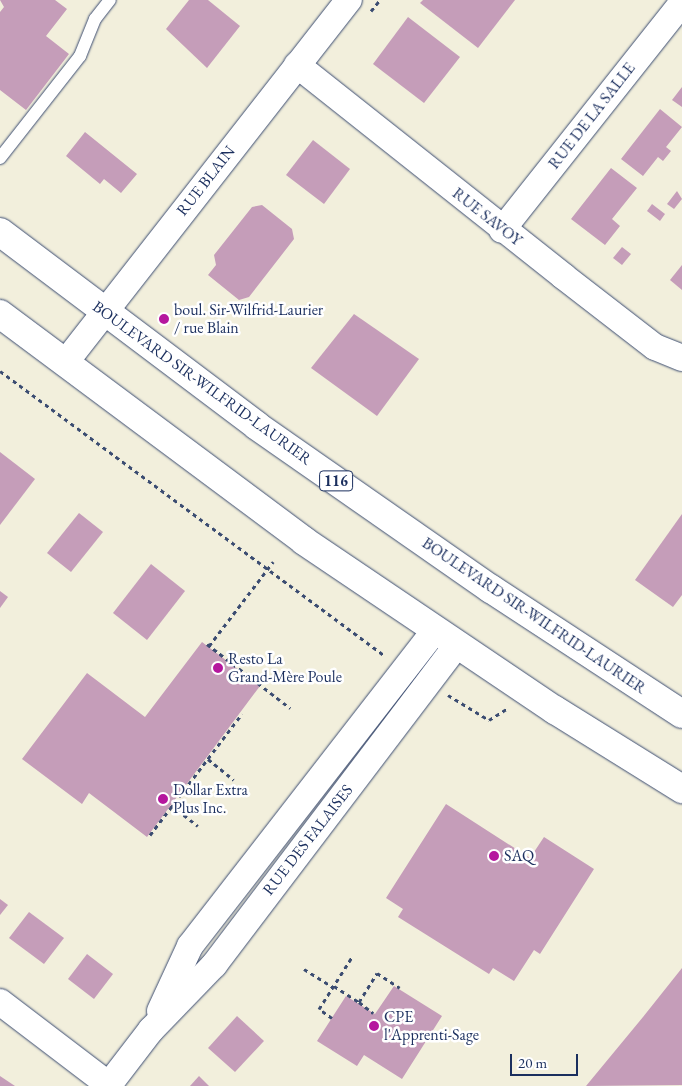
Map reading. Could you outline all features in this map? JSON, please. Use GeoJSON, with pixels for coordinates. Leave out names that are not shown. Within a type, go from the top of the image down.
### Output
{"type":"FeatureCollection","features":[{"type":"Feature","properties":{"kind":"main road","name":"BOULEVARD SIR-WILFRID-LAURIER"},"geometry":{"type":"LineString","coordinates":[[0,232],[104,312],[483,584],[682,714]]}},
{"type":"Feature","properties":{"kind":"main road"},"geometry":{"type":"LineString","coordinates":[[0,314],[187,456],[446,638],[682,789]]}},
{"type":"Feature","properties":{"kind":"street","name":"RUE BLAIN"},"geometry":{"type":"LineString","coordinates":[[65,363],[349,0]]}},
{"type":"Feature","properties":{"kind":"street","name":"RUE DE LA SALLE"},"geometry":{"type":"LineString","coordinates":[[502,230],[682,2]]}},
{"type":"Feature","properties":{"kind":"street","name":"RUE SAVOY"},"geometry":{"type":"LineString","coordinates":[[297,65],[502,230],[655,347],[682,358]]}},
{"type":"Feature","properties":{"kind":"street","name":"RUE DES FALAISES"},"geometry":{"type":"LineString","coordinates":[[152,1030],[190,946],[261,849],[405,671],[446,638]]}},
{"type":"Feature","properties":{"kind":"street","name":"RUE DES FALAISES"},"geometry":{"type":"LineString","coordinates":[[109,1085],[152,1030],[214,965],[429,685],[446,638]]}},
{"type":"Feature","properties":{"kind":"street"},"geometry":{"type":"LineString","coordinates":[[0,1002],[109,1085]]}},
{"type":"Feature","properties":{"kind":"lane"},"geometry":{"type":"LineString","coordinates":[[0,158],[80,56],[95,19],[110,0]]}},
{"type":"Feature","properties":{"kind":"path"},"geometry":{"type":"LineString","coordinates":[[0,371],[405,671]]}},
{"type":"Feature","properties":{"kind":"path"},"geometry":{"type":"LineString","coordinates":[[273,562],[208,645],[290,708]]}},
{"type":"Feature","properties":{"kind":"path"},"geometry":{"type":"LineString","coordinates":[[429,685],[489,720],[502,714]]}},
{"type":"Feature","properties":{"kind":"path"},"geometry":{"type":"LineString","coordinates":[[150,835],[242,714]]}},
{"type":"Feature","properties":{"kind":"path"},"geometry":{"type":"LineString","coordinates":[[208,759],[234,780]]}},
{"type":"Feature","properties":{"kind":"path"},"geometry":{"type":"LineString","coordinates":[[172,805],[198,826]]}},
{"type":"Feature","properties":{"kind":"path"},"geometry":{"type":"LineString","coordinates":[[332,1018],[319,1009],[352,957]]}},
{"type":"Feature","properties":{"kind":"path"},"geometry":{"type":"LineString","coordinates":[[304,969],[359,1002],[373,1013]]}},
{"type":"Feature","properties":{"kind":"path"},"geometry":{"type":"LineString","coordinates":[[359,1002],[377,973],[400,988]]}},
{"type":"Feature","properties":{"kind":"building"},"geometry":{"type":"Polygon","coordinates":[[[0,0],[55,0],[67,9],[46,36],[69,54],[26,110],[0,90],[0,12],[4,7],[0,0]]]}},
{"type":"Feature","properties":{"kind":"building"},"geometry":{"type":"Polygon","coordinates":[[[189,0],[208,0],[240,26],[207,68],[166,29],[189,0]]]}},
{"type":"Feature","properties":{"kind":"building"},"geometry":{"type":"Polygon","coordinates":[[[423,0],[515,0],[478,48],[420,3],[423,0]]]}},
{"type":"Feature","properties":{"kind":"building"},"geometry":{"type":"Polygon","coordinates":[[[408,17],[460,57],[424,103],[373,64],[408,17]]]}},
{"type":"Feature","properties":{"kind":"building"},"geometry":{"type":"Polygon","coordinates":[[[682,87],[682,107],[672,100],[682,87]]]}},
{"type":"Feature","properties":{"kind":"building"},"geometry":{"type":"Polygon","coordinates":[[[660,109],[682,127],[666,147],[671,151],[663,161],[658,157],[643,176],[621,159],[660,109]]]}},
{"type":"Feature","properties":{"kind":"building"},"geometry":{"type":"Polygon","coordinates":[[[85,132],[137,174],[121,193],[104,179],[100,184],[66,156],[85,132]]]}},
{"type":"Feature","properties":{"kind":"building"},"geometry":{"type":"Polygon","coordinates":[[[313,140],[350,169],[324,204],[286,175],[313,140]]]}},
{"type":"Feature","properties":{"kind":"building"},"geometry":{"type":"Polygon","coordinates":[[[611,168],[637,188],[612,219],[620,226],[605,245],[571,219],[611,168]]]}},
{"type":"Feature","properties":{"kind":"building"},"geometry":{"type":"Polygon","coordinates":[[[677,191],[682,199],[674,209],[667,204],[677,191]]]}},
{"type":"Feature","properties":{"kind":"building"},"geometry":{"type":"Polygon","coordinates":[[[652,204],[665,214],[660,221],[647,211],[652,204]]]}},
{"type":"Feature","properties":{"kind":"building"},"geometry":{"type":"Polygon","coordinates":[[[262,205],[292,229],[294,239],[249,297],[239,300],[208,275],[216,265],[214,255],[252,207],[262,205]]]}},
{"type":"Feature","properties":{"kind":"building"},"geometry":{"type":"Polygon","coordinates":[[[622,247],[631,254],[622,265],[613,258],[622,247]]]}},
{"type":"Feature","properties":{"kind":"building"},"geometry":{"type":"Polygon","coordinates":[[[682,265],[682,290],[670,280],[682,265]]]}},
{"type":"Feature","properties":{"kind":"building"},"geometry":{"type":"Polygon","coordinates":[[[354,314],[419,359],[377,416],[311,368],[354,314]]]}},
{"type":"Feature","properties":{"kind":"building"},"geometry":{"type":"Polygon","coordinates":[[[0,452],[35,479],[0,525],[0,452]]]}},
{"type":"Feature","properties":{"kind":"building"},"geometry":{"type":"Polygon","coordinates":[[[79,513],[103,532],[71,572],[47,553],[79,513]]]}},
{"type":"Feature","properties":{"kind":"building"},"geometry":{"type":"Polygon","coordinates":[[[682,514],[682,595],[673,607],[635,580],[682,514]]]}},
{"type":"Feature","properties":{"kind":"building"},"geometry":{"type":"Polygon","coordinates":[[[151,564],[185,591],[147,640],[113,613],[151,564]]]}},
{"type":"Feature","properties":{"kind":"building"},"geometry":{"type":"Polygon","coordinates":[[[0,591],[8,597],[0,608],[0,591]]]}},
{"type":"Feature","properties":{"kind":"building"},"geometry":{"type":"Polygon","coordinates":[[[202,642],[260,686],[147,837],[89,793],[82,804],[22,759],[87,673],[145,717],[202,642]]]}},
{"type":"Feature","properties":{"kind":"building"},"geometry":{"type":"Polygon","coordinates":[[[446,804],[530,858],[544,837],[594,869],[540,954],[534,950],[514,981],[493,968],[489,974],[398,917],[403,909],[386,898],[446,804]]]}},
{"type":"Feature","properties":{"kind":"building"},"geometry":{"type":"Polygon","coordinates":[[[0,899],[8,905],[0,915],[0,899]]]}},
{"type":"Feature","properties":{"kind":"building"},"geometry":{"type":"Polygon","coordinates":[[[29,912],[64,938],[44,964],[9,938],[29,912]]]}},
{"type":"Feature","properties":{"kind":"building"},"geometry":{"type":"Polygon","coordinates":[[[87,954],[113,974],[94,999],[68,979],[87,954]]]}},
{"type":"Feature","properties":{"kind":"building"},"geometry":{"type":"Polygon","coordinates":[[[682,968],[682,1085],[586,1086],[643,1017],[682,968]]]}},
{"type":"Feature","properties":{"kind":"building"},"geometry":{"type":"Polygon","coordinates":[[[394,986],[442,1016],[402,1079],[364,1055],[357,1066],[317,1041],[346,996],[375,1014],[394,986]]]}},
{"type":"Feature","properties":{"kind":"building"},"geometry":{"type":"Polygon","coordinates":[[[237,1016],[264,1041],[235,1072],[208,1048],[237,1016]]]}},
{"type":"Feature","properties":{"kind":"building"},"geometry":{"type":"Polygon","coordinates":[[[0,1076],[15,1086],[0,1086],[0,1076]]]}},
{"type":"Feature","properties":{"kind":"building"},"geometry":{"type":"Polygon","coordinates":[[[199,1076],[209,1086],[190,1086],[199,1076]]]}},
{"type":"Feature","properties":{"kind":"place","name":"boul. Sir-Wilfrid-Laurier / rue Blain"},"geometry":{"type":"Point","coordinates":[164,319]}},
{"type":"Feature","properties":{"kind":"place","name":"Resto La Grand-Mère Poule"},"geometry":{"type":"Point","coordinates":[218,668]}},
{"type":"Feature","properties":{"kind":"place","name":"Dollar Extra Plus Inc."},"geometry":{"type":"Point","coordinates":[163,799]}},
{"type":"Feature","properties":{"kind":"place","name":"SAQ"},"geometry":{"type":"Point","coordinates":[494,856]}},
{"type":"Feature","properties":{"kind":"place","name":"CPE l'Apprenti-Sage"},"geometry":{"type":"Point","coordinates":[374,1026]}}]}
